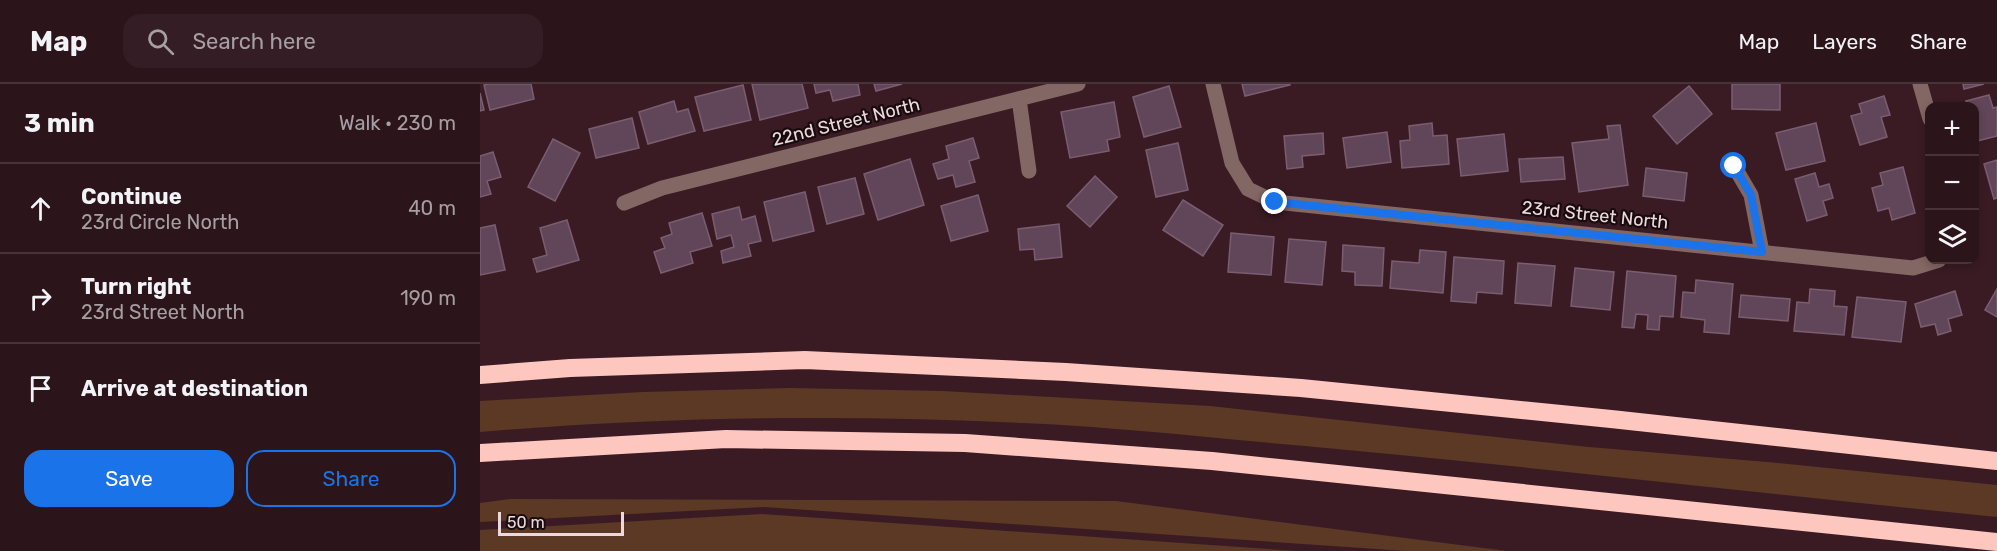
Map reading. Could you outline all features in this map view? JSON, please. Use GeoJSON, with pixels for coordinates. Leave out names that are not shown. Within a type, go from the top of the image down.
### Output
{"type":"FeatureCollection","features":[{"type":"Feature","properties":{"kind":"highway"},"geometry":{"type":"LineString","coordinates":[[480,375],[570,368],[805,360],[1066,372],[1301,388],[1997,461]]}},
{"type":"Feature","properties":{"kind":"highway"},"geometry":{"type":"LineString","coordinates":[[480,453],[726,439],[965,443],[1212,461],[1997,542]]}},
{"type":"Feature","properties":{"kind":"street","name":"22nd Street North"},"geometry":{"type":"LineString","coordinates":[[624,203],[662,188],[1078,84]]}},
{"type":"Feature","properties":{"kind":"street","name":"23rd Street North"},"geometry":{"type":"LineString","coordinates":[[1213,84],[1232,163],[1248,189],[1275,202],[1912,268],[1926,264]]}},
{"type":"Feature","properties":{"kind":"street"},"geometry":{"type":"LineString","coordinates":[[1920,84],[1925,103]]}},
{"type":"Feature","properties":{"kind":"street"},"geometry":{"type":"LineString","coordinates":[[1019,99],[1029,171]]}},
{"type":"Feature","properties":{"kind":"street"},"geometry":{"type":"LineString","coordinates":[[1734,166],[1751,195],[1762,252]]}},
{"type":"Feature","properties":{"kind":"shaded area"},"geometry":{"type":"Polygon","coordinates":[[[790,388],[943,391],[1210,406],[1589,447],[1997,485],[1997,517],[1392,454],[1058,425],[888,418],[752,418],[615,423],[480,432],[480,401],[643,392],[790,388]]]}},
{"type":"Feature","properties":{"kind":"shaded area"},"geometry":{"type":"Polygon","coordinates":[[[510,499],[1116,501],[1507,551],[1406,551],[764,507],[480,522],[480,503],[510,499]]]}},
{"type":"Feature","properties":{"kind":"shaded area"},"geometry":{"type":"Polygon","coordinates":[[[762,514],[1297,551],[480,551],[480,530],[762,514]]]}},
{"type":"Feature","properties":{"kind":"building"},"geometry":{"type":"Polygon","coordinates":[[[531,84],[534,99],[490,110],[484,85],[531,84]]]}},
{"type":"Feature","properties":{"kind":"building"},"geometry":{"type":"Polygon","coordinates":[[[752,84],[802,84],[808,108],[760,120],[752,84]]]}},
{"type":"Feature","properties":{"kind":"building"},"geometry":{"type":"Polygon","coordinates":[[[814,84],[858,84],[860,95],[833,101],[830,90],[816,93],[814,84]]]}},
{"type":"Feature","properties":{"kind":"building"},"geometry":{"type":"Polygon","coordinates":[[[874,84],[902,84],[876,91],[874,84]]]}},
{"type":"Feature","properties":{"kind":"building"},"geometry":{"type":"Polygon","coordinates":[[[1242,84],[1290,84],[1290,85],[1245,96],[1242,84]]]}},
{"type":"Feature","properties":{"kind":"building"},"geometry":{"type":"Polygon","coordinates":[[[1732,84],[1780,84],[1780,110],[1732,109],[1732,84]]]}},
{"type":"Feature","properties":{"kind":"building"},"geometry":{"type":"Polygon","coordinates":[[[1963,84],[1984,84],[1964,89],[1963,84]]]}},
{"type":"Feature","properties":{"kind":"building"},"geometry":{"type":"Polygon","coordinates":[[[743,85],[751,120],[704,131],[695,97],[743,85]]]}},
{"type":"Feature","properties":{"kind":"building"},"geometry":{"type":"Polygon","coordinates":[[[1169,86],[1181,127],[1144,137],[1133,97],[1169,86]]]}},
{"type":"Feature","properties":{"kind":"building"},"geometry":{"type":"Polygon","coordinates":[[[1689,86],[1712,114],[1677,144],[1653,116],[1689,86]]]}},
{"type":"Feature","properties":{"kind":"building"},"geometry":{"type":"Polygon","coordinates":[[[480,93],[484,110],[480,111],[480,93]]]}},
{"type":"Feature","properties":{"kind":"building"},"geometry":{"type":"Polygon","coordinates":[[[1989,95],[1993,108],[1997,107],[1997,136],[1979,140],[1979,102],[1966,101],[1989,95]]]}},
{"type":"Feature","properties":{"kind":"building"},"geometry":{"type":"Polygon","coordinates":[[[1884,96],[1890,115],[1881,117],[1887,137],[1860,145],[1851,116],[1862,113],[1859,104],[1884,96]]]}},
{"type":"Feature","properties":{"kind":"building"},"geometry":{"type":"Polygon","coordinates":[[[674,101],[677,112],[688,109],[695,131],[648,144],[639,112],[674,101]]]}},
{"type":"Feature","properties":{"kind":"building"},"geometry":{"type":"Polygon","coordinates":[[[1114,102],[1120,137],[1107,140],[1109,151],[1070,158],[1061,112],[1114,102]]]}},
{"type":"Feature","properties":{"kind":"building"},"geometry":{"type":"Polygon","coordinates":[[[632,118],[639,148],[596,158],[589,129],[632,118]]]}},
{"type":"Feature","properties":{"kind":"building"},"geometry":{"type":"Polygon","coordinates":[[[1432,123],[1433,136],[1447,135],[1449,164],[1402,168],[1400,141],[1410,140],[1409,126],[1432,123]]]}},
{"type":"Feature","properties":{"kind":"building"},"geometry":{"type":"Polygon","coordinates":[[[1816,123],[1825,161],[1786,170],[1776,133],[1816,123]]]}},
{"type":"Feature","properties":{"kind":"building"},"geometry":{"type":"Polygon","coordinates":[[[1620,125],[1628,185],[1579,192],[1572,143],[1609,139],[1607,126],[1620,125]]]}},
{"type":"Feature","properties":{"kind":"building"},"geometry":{"type":"Polygon","coordinates":[[[1387,132],[1391,162],[1347,168],[1343,138],[1387,132]]]}},
{"type":"Feature","properties":{"kind":"building"},"geometry":{"type":"Polygon","coordinates":[[[1323,133],[1324,154],[1302,156],[1303,167],[1287,169],[1284,136],[1323,133]]]}},
{"type":"Feature","properties":{"kind":"building"},"geometry":{"type":"Polygon","coordinates":[[[1504,134],[1508,171],[1461,176],[1457,139],[1504,134]]]}},
{"type":"Feature","properties":{"kind":"building"},"geometry":{"type":"Polygon","coordinates":[[[973,138],[979,158],[969,161],[975,182],[956,187],[953,175],[938,179],[933,164],[949,159],[946,146],[973,138]]]}},
{"type":"Feature","properties":{"kind":"building"},"geometry":{"type":"Polygon","coordinates":[[[553,139],[580,153],[555,201],[528,187],[553,139]]]}},
{"type":"Feature","properties":{"kind":"building"},"geometry":{"type":"Polygon","coordinates":[[[1178,143],[1188,190],[1156,197],[1146,150],[1178,143]]]}},
{"type":"Feature","properties":{"kind":"building"},"geometry":{"type":"Polygon","coordinates":[[[493,152],[501,177],[487,181],[491,194],[480,197],[480,156],[493,152]]]}},
{"type":"Feature","properties":{"kind":"building"},"geometry":{"type":"Polygon","coordinates":[[[1563,157],[1565,179],[1521,182],[1519,159],[1563,157]]]}},
{"type":"Feature","properties":{"kind":"building"},"geometry":{"type":"Polygon","coordinates":[[[910,159],[924,205],[878,220],[864,174],[910,159]]]}},
{"type":"Feature","properties":{"kind":"building"},"geometry":{"type":"Polygon","coordinates":[[[1997,160],[1997,198],[1994,199],[1984,164],[1997,160]]]}},
{"type":"Feature","properties":{"kind":"building"},"geometry":{"type":"Polygon","coordinates":[[[1903,167],[1915,213],[1892,220],[1889,208],[1878,211],[1872,188],[1883,185],[1880,173],[1903,167]]]}},
{"type":"Feature","properties":{"kind":"building"},"geometry":{"type":"Polygon","coordinates":[[[1646,168],[1687,173],[1684,201],[1643,196],[1646,168]]]}},
{"type":"Feature","properties":{"kind":"building"},"geometry":{"type":"Polygon","coordinates":[[[1815,173],[1819,187],[1829,184],[1833,198],[1823,201],[1827,215],[1807,221],[1795,179],[1815,173]]]}},
{"type":"Feature","properties":{"kind":"building"},"geometry":{"type":"Polygon","coordinates":[[[1095,176],[1117,197],[1090,227],[1067,206],[1095,176]]]}},
{"type":"Feature","properties":{"kind":"building"},"geometry":{"type":"Polygon","coordinates":[[[855,178],[864,214],[827,224],[818,187],[855,178]]]}},
{"type":"Feature","properties":{"kind":"building"},"geometry":{"type":"Polygon","coordinates":[[[805,192],[814,231],[773,241],[764,202],[805,192]]]}},
{"type":"Feature","properties":{"kind":"building"},"geometry":{"type":"Polygon","coordinates":[[[978,195],[988,231],[951,241],[941,206],[978,195]]]}},
{"type":"Feature","properties":{"kind":"building"},"geometry":{"type":"Polygon","coordinates":[[[1183,200],[1223,225],[1203,256],[1163,230],[1183,200]]]}},
{"type":"Feature","properties":{"kind":"building"},"geometry":{"type":"Polygon","coordinates":[[[739,207],[742,220],[755,216],[761,241],[748,244],[751,256],[723,263],[721,251],[734,247],[731,235],[717,239],[712,214],[739,207]]]}},
{"type":"Feature","properties":{"kind":"building"},"geometry":{"type":"Polygon","coordinates":[[[702,213],[712,246],[690,252],[693,263],[661,273],[654,252],[665,248],[661,238],[672,234],[669,223],[702,213]]]}},
{"type":"Feature","properties":{"kind":"building"},"geometry":{"type":"Polygon","coordinates":[[[567,220],[579,260],[537,272],[533,259],[547,255],[540,228],[567,220]]]}},
{"type":"Feature","properties":{"kind":"building"},"geometry":{"type":"Polygon","coordinates":[[[1059,224],[1062,257],[1035,260],[1034,249],[1020,250],[1018,229],[1059,224]]]}},
{"type":"Feature","properties":{"kind":"building"},"geometry":{"type":"Polygon","coordinates":[[[495,225],[505,270],[480,275],[480,228],[495,225]]]}},
{"type":"Feature","properties":{"kind":"building"},"geometry":{"type":"Polygon","coordinates":[[[1231,233],[1274,237],[1271,275],[1228,272],[1231,233]]]}},
{"type":"Feature","properties":{"kind":"building"},"geometry":{"type":"Polygon","coordinates":[[[1289,239],[1326,242],[1322,285],[1285,282],[1289,239]]]}},
{"type":"Feature","properties":{"kind":"building"},"geometry":{"type":"Polygon","coordinates":[[[1343,245],[1384,248],[1382,286],[1355,285],[1355,272],[1342,271],[1343,245]]]}},
{"type":"Feature","properties":{"kind":"building"},"geometry":{"type":"Polygon","coordinates":[[[1420,250],[1446,252],[1443,293],[1390,288],[1392,261],[1419,263],[1420,250]]]}},
{"type":"Feature","properties":{"kind":"building"},"geometry":{"type":"Polygon","coordinates":[[[1454,257],[1504,261],[1502,294],[1477,292],[1476,303],[1451,301],[1454,257]]]}},
{"type":"Feature","properties":{"kind":"building"},"geometry":{"type":"Polygon","coordinates":[[[1518,263],[1555,266],[1551,306],[1515,303],[1518,263]]]}},
{"type":"Feature","properties":{"kind":"building"},"geometry":{"type":"Polygon","coordinates":[[[1575,268],[1614,272],[1610,310],[1571,306],[1575,268]]]}},
{"type":"Feature","properties":{"kind":"building"},"geometry":{"type":"Polygon","coordinates":[[[1627,271],[1676,276],[1673,317],[1660,316],[1659,330],[1647,329],[1648,315],[1636,314],[1634,328],[1622,327],[1627,271]]]}},
{"type":"Feature","properties":{"kind":"building"},"geometry":{"type":"Polygon","coordinates":[[[1696,280],[1733,284],[1729,334],[1704,332],[1705,320],[1681,317],[1683,292],[1695,293],[1696,280]]]}},
{"type":"Feature","properties":{"kind":"building"},"geometry":{"type":"Polygon","coordinates":[[[1810,289],[1835,291],[1834,306],[1847,307],[1844,335],[1794,331],[1797,302],[1809,303],[1810,289]]]}},
{"type":"Feature","properties":{"kind":"building"},"geometry":{"type":"Polygon","coordinates":[[[1997,289],[1997,317],[1985,310],[1997,289]]]}},
{"type":"Feature","properties":{"kind":"building"},"geometry":{"type":"Polygon","coordinates":[[[1955,291],[1962,315],[1948,319],[1951,331],[1938,335],[1935,324],[1921,327],[1915,304],[1955,291]]]}},
{"type":"Feature","properties":{"kind":"building"},"geometry":{"type":"Polygon","coordinates":[[[1741,295],[1790,299],[1788,321],[1739,317],[1741,295]]]}},
{"type":"Feature","properties":{"kind":"building"},"geometry":{"type":"Polygon","coordinates":[[[1857,297],[1906,302],[1901,342],[1852,337],[1857,297]]]}},
{"type":"Feature","properties":{"kind":"route"},"geometry":{"type":"LineString","coordinates":[[1275,202],[1762,252],[1751,195],[1734,166]]}}]}
